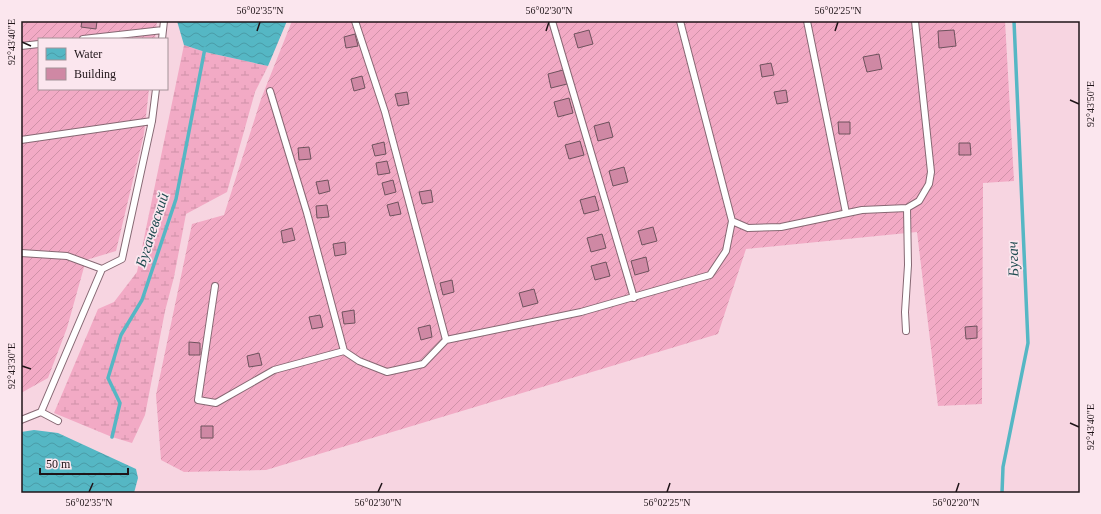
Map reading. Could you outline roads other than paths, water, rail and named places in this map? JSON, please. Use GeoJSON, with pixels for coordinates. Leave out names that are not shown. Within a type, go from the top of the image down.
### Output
{"type":"FeatureCollection","features":[{"type":"Feature","properties":{"kind":"lane"},"geometry":{"type":"LineString","coordinates":[[162,38],[164,21]]}},
{"type":"Feature","properties":{"kind":"lane"},"geometry":{"type":"LineString","coordinates":[[356,21],[385,112],[446,340]]}},
{"type":"Feature","properties":{"kind":"lane"},"geometry":{"type":"LineString","coordinates":[[552,21],[634,298]]}},
{"type":"Feature","properties":{"kind":"lane"},"geometry":{"type":"LineString","coordinates":[[270,91],[307,213],[344,351],[359,361],[387,372],[423,364],[446,340],[581,312],[710,275],[726,251],[732,221],[680,21]]}},
{"type":"Feature","properties":{"kind":"lane"},"geometry":{"type":"LineString","coordinates":[[807,21],[846,213]]}},
{"type":"Feature","properties":{"kind":"lane"},"geometry":{"type":"LineString","coordinates":[[732,221],[748,228],[781,227],[862,210],[907,208],[919,201],[929,184],[931,172],[915,21]]}},
{"type":"Feature","properties":{"kind":"lane"},"geometry":{"type":"LineString","coordinates":[[92,38],[163,30]]}},
{"type":"Feature","properties":{"kind":"lane"},"geometry":{"type":"LineString","coordinates":[[21,46],[38,44]]}},
{"type":"Feature","properties":{"kind":"lane"},"geometry":{"type":"LineString","coordinates":[[21,420],[40,412],[102,269],[122,258],[152,121],[156,90]]}},
{"type":"Feature","properties":{"kind":"lane"},"geometry":{"type":"LineString","coordinates":[[21,140],[152,121]]}},
{"type":"Feature","properties":{"kind":"lane"},"geometry":{"type":"LineString","coordinates":[[906,331],[905,312],[908,266],[907,208]]}},
{"type":"Feature","properties":{"kind":"lane"},"geometry":{"type":"LineString","coordinates":[[21,253],[67,256],[102,269]]}},
{"type":"Feature","properties":{"kind":"lane"},"geometry":{"type":"LineString","coordinates":[[215,286],[198,400],[216,403],[274,370],[344,351]]}},
{"type":"Feature","properties":{"kind":"lane"},"geometry":{"type":"LineString","coordinates":[[40,412],[58,421]]}},
{"type":"Feature","properties":{"kind":"water"},"geometry":{"type":"Polygon","coordinates":[[[177,21],[287,21],[268,66],[205,52],[184,45],[177,21]]]}},
{"type":"Feature","properties":{"kind":"water"},"geometry":{"type":"Polygon","coordinates":[[[34,430],[58,433],[136,469],[138,478],[134,493],[21,493],[21,432],[34,430]]]}},
{"type":"Feature","properties":{"kind":"waterway","name":"Бугач"},"geometry":{"type":"LineString","coordinates":[[1002,493],[1003,467],[1028,343],[1014,21]]}},
{"type":"Feature","properties":{"kind":"waterway","name":"Бугачевский"},"geometry":{"type":"LineString","coordinates":[[112,437],[120,403],[108,378],[121,335],[142,300],[176,199],[205,48]]}}]}
